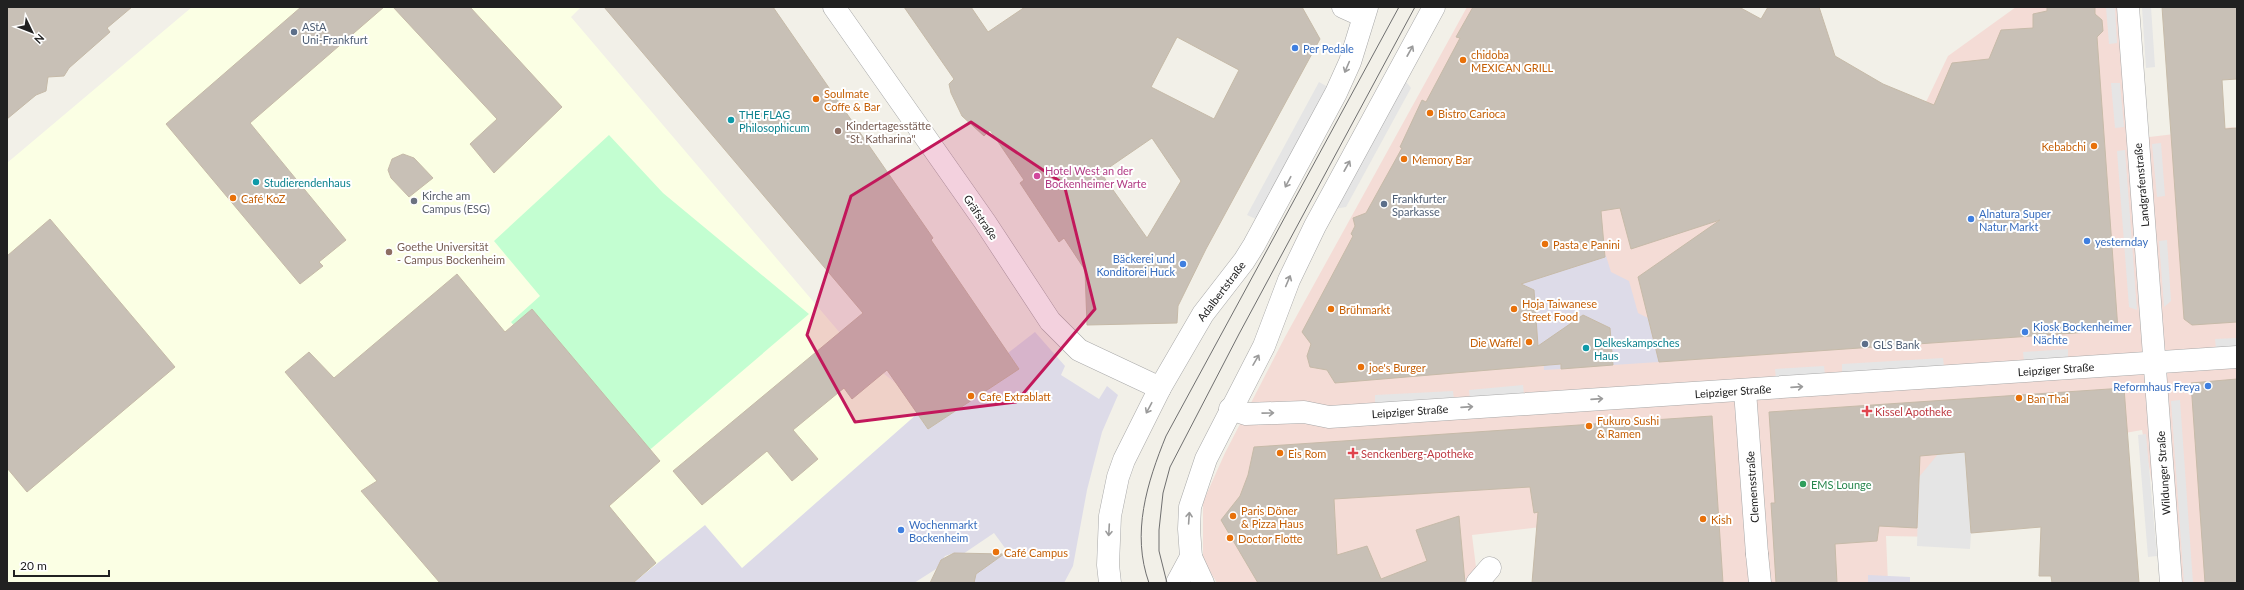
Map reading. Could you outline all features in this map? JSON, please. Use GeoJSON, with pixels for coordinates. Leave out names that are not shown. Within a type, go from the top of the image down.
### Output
{"type":"FeatureCollection","features":[{"type":"Feature","properties":{"kind":"street","name":"Gräfstraße"},"geometry":{"type":"LineString","coordinates":[[834,7],[985,222],[1050,321],[1079,350],[1160,388]]}},
{"type":"Feature","properties":{"kind":"street"},"geometry":{"type":"LineString","coordinates":[[1342,7],[1365,11]]}},
{"type":"Feature","properties":{"kind":"street"},"geometry":{"type":"LineString","coordinates":[[1203,583],[1191,557],[1189,529],[1190,507],[1206,459],[1264,346],[1288,280],[1315,226],[1434,7]]}},
{"type":"Feature","properties":{"kind":"street","name":"Landgrafenstraße"},"geometry":{"type":"LineString","coordinates":[[2128,7],[2155,362]]}},
{"type":"Feature","properties":{"kind":"street","name":"Adalbertstraße"},"geometry":{"type":"LineString","coordinates":[[1110,583],[1108,565],[1108,531],[1118,477],[1133,438],[1203,314],[1254,245],[1336,93],[1350,62],[1365,11]]}},
{"type":"Feature","properties":{"kind":"street","name":"Leipziger Straße"},"geometry":{"type":"LineString","coordinates":[[1230,410],[1246,414],[1304,412],[1329,417],[2237,357]]}},
{"type":"Feature","properties":{"kind":"street","name":"Wildunger Straße"},"geometry":{"type":"LineString","coordinates":[[2155,362],[2171,583]]}},
{"type":"Feature","properties":{"kind":"street","name":"Clemensstraße"},"geometry":{"type":"LineString","coordinates":[[1745,390],[1760,583]]}},
{"type":"Feature","properties":{"kind":"street"},"geometry":{"type":"LineString","coordinates":[[1177,583],[1191,557]]}},
{"type":"Feature","properties":{"kind":"highlighted area"},"geometry":{"type":"Polygon","coordinates":[[[971,122],[1064,184],[1095,309],[1016,402],[855,422],[807,335],[851,196],[971,122]]]}},
{"type":"Feature","properties":{"kind":"shaded area","name":"Goethe Universität - Campus Bockenheim"},"geometry":{"type":"Polygon","coordinates":[[[192,7],[581,7],[571,17],[846,340],[859,354],[898,385],[917,414],[726,583],[7,583],[7,163],[192,7]]]}},
{"type":"Feature","properties":{"kind":"shaded area"},"geometry":{"type":"Polygon","coordinates":[[[1467,7],[1738,7],[1841,280],[1948,56],[2016,7],[2123,7],[2133,139],[2232,127],[2237,128],[2237,583],[2171,583],[2142,430],[1944,465],[1941,537],[1886,536],[1888,583],[1639,583],[1634,516],[1472,535],[1478,583],[1217,583],[1203,560],[1203,502],[1225,453],[1285,337],[1467,7]]]}},
{"type":"Feature","properties":{"kind":"shaded area"},"geometry":{"type":"Polygon","coordinates":[[[2106,7],[2115,7],[2117,43],[2109,44],[2106,7]]]}},
{"type":"Feature","properties":{"kind":"shaded area"},"geometry":{"type":"Polygon","coordinates":[[[2142,7],[2151,7],[2155,67],[2146,68],[2142,7]]]}},
{"type":"Feature","properties":{"kind":"shaded area"},"geometry":{"type":"Polygon","coordinates":[[[1404,79],[1411,88],[1346,207],[1334,209],[1404,79]]]}},
{"type":"Feature","properties":{"kind":"shaded area"},"geometry":{"type":"Polygon","coordinates":[[[1319,82],[1328,87],[1256,219],[1247,215],[1319,82]]]}},
{"type":"Feature","properties":{"kind":"shaded area"},"geometry":{"type":"Polygon","coordinates":[[[2111,83],[2120,83],[2124,127],[2115,128],[2111,83]]]}},
{"type":"Feature","properties":{"kind":"shaded area"},"geometry":{"type":"Polygon","coordinates":[[[2161,143],[2165,196],[2157,197],[2152,144],[2161,143]]]}},
{"type":"Feature","properties":{"kind":"shaded area"},"geometry":{"type":"Polygon","coordinates":[[[2125,150],[2137,310],[2129,307],[2117,151],[2125,150]]]}},
{"type":"Feature","properties":{"kind":"shaded area"},"geometry":{"type":"Polygon","coordinates":[[[2167,240],[2171,301],[2164,307],[2159,241],[2167,240]]]}},
{"type":"Feature","properties":{"kind":"shaded area"},"geometry":{"type":"Polygon","coordinates":[[[1591,241],[1606,256],[1611,272],[1629,281],[1638,313],[1648,318],[1659,362],[1613,365],[1610,328],[1583,315],[1559,332],[1561,369],[1544,370],[1543,351],[1539,351],[1536,319],[1525,320],[1520,262],[1591,241]]]}},
{"type":"Feature","properties":{"kind":"shaded area"},"geometry":{"type":"Polygon","coordinates":[[[1035,332],[1065,366],[1061,375],[1099,399],[1107,386],[1118,395],[1102,432],[1087,490],[1073,566],[1064,583],[973,583],[975,574],[1008,552],[994,533],[963,554],[954,553],[945,556],[936,569],[914,583],[633,583],[705,525],[742,568],[917,414],[928,429],[1019,369],[1008,353],[1035,332]]]}},
{"type":"Feature","properties":{"kind":"shaded area"},"geometry":{"type":"Polygon","coordinates":[[[2237,338],[2237,347],[2216,349],[2215,339],[2237,338]]]}},
{"type":"Feature","properties":{"kind":"shaded area"},"geometry":{"type":"Polygon","coordinates":[[[2068,349],[2068,357],[2024,361],[2023,352],[2068,349]]]}},
{"type":"Feature","properties":{"kind":"shaded area"},"geometry":{"type":"Polygon","coordinates":[[[1943,358],[1944,367],[1842,373],[1842,364],[1943,358]]]}},
{"type":"Feature","properties":{"kind":"shaded area"},"geometry":{"type":"Polygon","coordinates":[[[1824,366],[1825,375],[1776,379],[1775,369],[1824,366]]]}},
{"type":"Feature","properties":{"kind":"shaded area"},"geometry":{"type":"Polygon","coordinates":[[[1523,385],[1524,395],[1470,399],[1469,390],[1523,385]]]}},
{"type":"Feature","properties":{"kind":"shaded area"},"geometry":{"type":"Polygon","coordinates":[[[1453,391],[1454,400],[1375,405],[1375,395],[1453,391]]]}},
{"type":"Feature","properties":{"kind":"shaded area"},"geometry":{"type":"Polygon","coordinates":[[[2180,400],[2193,583],[2184,583],[2171,401],[2180,400]]]}},
{"type":"Feature","properties":{"kind":"shaded area"},"geometry":{"type":"Polygon","coordinates":[[[1968,418],[1967,478],[1971,533],[1970,549],[1917,546],[1919,477],[1968,418]]]}},
{"type":"Feature","properties":{"kind":"shaded area"},"geometry":{"type":"Polygon","coordinates":[[[2146,434],[2157,556],[2148,557],[2138,435],[2146,434]]]}},
{"type":"Feature","properties":{"kind":"shaded area"},"geometry":{"type":"Polygon","coordinates":[[[1868,575],[1910,577],[1910,583],[1868,583],[1868,575]]]}},
{"type":"Feature","properties":{"kind":"green space"},"geometry":{"type":"Polygon","coordinates":[[[609,135],[663,193],[809,314],[632,465],[511,322],[540,296],[494,241],[609,135]]]}},
{"type":"Feature","properties":{"kind":"building"},"geometry":{"type":"Polygon","coordinates":[[[7,7],[132,7],[107,28],[110,32],[69,68],[64,76],[48,77],[46,91],[36,95],[7,119],[7,7]]]}},
{"type":"Feature","properties":{"kind":"building","name":"Studierendenhaus"},"geometry":{"type":"Polygon","coordinates":[[[301,7],[384,7],[250,123],[346,240],[319,262],[323,266],[300,284],[166,124],[301,7]]]}},
{"type":"Feature","properties":{"kind":"building"},"geometry":{"type":"Polygon","coordinates":[[[393,7],[470,7],[562,107],[494,173],[470,144],[497,119],[393,7]]]}},
{"type":"Feature","properties":{"kind":"building"},"geometry":{"type":"Polygon","coordinates":[[[604,7],[773,7],[933,238],[931,240],[1019,369],[928,429],[887,370],[852,399],[844,388],[793,430],[818,459],[792,481],[767,451],[702,505],[673,471],[863,313],[604,7]]]}},
{"type":"Feature","properties":{"kind":"building"},"geometry":{"type":"Polygon","coordinates":[[[904,7],[971,7],[988,32],[1025,7],[1302,7],[1320,39],[1206,249],[1178,306],[1177,323],[1087,325],[1085,270],[1064,238],[1059,242],[1020,183],[1024,180],[990,130],[984,136],[962,116],[951,93],[949,84],[954,79],[904,7]],[[1177,37],[1151,87],[1214,119],[1239,70],[1177,37]],[[1152,138],[1101,173],[1147,238],[1181,181],[1152,138]]]}},
{"type":"Feature","properties":{"kind":"building"},"geometry":{"type":"Polygon","coordinates":[[[1473,7],[1739,7],[1761,19],[1768,7],[1819,7],[1835,56],[1883,84],[1934,105],[1952,63],[1989,59],[2001,30],[2033,28],[2033,14],[2047,11],[2047,7],[2095,7],[2095,14],[2102,20],[2103,31],[2097,37],[2118,330],[1659,362],[1638,277],[1720,220],[1631,249],[1620,208],[1601,211],[1605,257],[1521,284],[1534,290],[1538,346],[1583,315],[1610,328],[1613,365],[1561,369],[1561,364],[1335,383],[1327,370],[1310,367],[1307,356],[1311,344],[1302,332],[1353,236],[1351,234],[1355,226],[1353,218],[1366,213],[1402,148],[1400,147],[1422,100],[1426,102],[1460,38],[1456,37],[1473,7]]]}},
{"type":"Feature","properties":{"kind":"building"},"geometry":{"type":"Polygon","coordinates":[[[2162,7],[2237,7],[2237,79],[2222,80],[2225,129],[2237,128],[2237,322],[2192,325],[2184,319],[2162,7]]]}},
{"type":"Feature","properties":{"kind":"building"},"geometry":{"type":"Polygon","coordinates":[[[403,154],[414,158],[433,178],[409,197],[391,178],[388,170],[392,159],[403,154]]]}},
{"type":"Feature","properties":{"kind":"building"},"geometry":{"type":"Polygon","coordinates":[[[50,219],[175,367],[27,492],[7,468],[7,256],[50,219]]]}},
{"type":"Feature","properties":{"kind":"building"},"geometry":{"type":"Polygon","coordinates":[[[457,274],[505,332],[532,309],[660,461],[609,506],[656,563],[633,583],[440,583],[361,491],[377,481],[285,372],[309,352],[334,378],[457,274]]]}},
{"type":"Feature","properties":{"kind":"building"},"geometry":{"type":"Polygon","coordinates":[[[2237,379],[2237,583],[2205,583],[2191,383],[2237,379]]]}},
{"type":"Feature","properties":{"kind":"building"},"geometry":{"type":"Polygon","coordinates":[[[2124,388],[2139,583],[2052,583],[2051,576],[2039,576],[2041,527],[1971,533],[1965,452],[1920,456],[1917,528],[1879,526],[1877,541],[1835,544],[1837,583],[1776,583],[1771,503],[1775,503],[1769,412],[2124,388]]]}},
{"type":"Feature","properties":{"kind":"building"},"geometry":{"type":"Polygon","coordinates":[[[1712,416],[1723,583],[1532,583],[1538,512],[1534,513],[1530,487],[1334,499],[1337,555],[1367,546],[1381,579],[1427,561],[1416,530],[1459,516],[1465,583],[1258,583],[1221,520],[1240,496],[1248,475],[1254,447],[1712,416]]]}},
{"type":"Feature","properties":{"kind":"building"},"geometry":{"type":"Polygon","coordinates":[[[954,553],[1004,554],[976,574],[974,583],[930,583],[941,560],[954,553]]]}},
{"type":"Feature","properties":{"kind":"tram line"},"geometry":{"type":"LineString","coordinates":[[1149,583],[1141,546],[1141,527],[1148,490],[1166,436],[1399,7]]}},
{"type":"Feature","properties":{"kind":"tram line"},"geometry":{"type":"LineString","coordinates":[[1167,583],[1159,551],[1159,530],[1163,493],[1170,467],[1239,334],[1415,7]]}},
{"type":"Feature","properties":{"kind":"place","name":"AStA Uni-Frankfurt"},"geometry":{"type":"Point","coordinates":[294,32]}},
{"type":"Feature","properties":{"kind":"place","name":"Per Pedale"},"geometry":{"type":"Point","coordinates":[1295,48]}},
{"type":"Feature","properties":{"kind":"place","name":"chidoba MEXICAN GRILL"},"geometry":{"type":"Point","coordinates":[1463,60]}},
{"type":"Feature","properties":{"kind":"place","name":"Soulmate Coffe & Bar"},"geometry":{"type":"Point","coordinates":[816,99]}},
{"type":"Feature","properties":{"kind":"place","name":"Bistro Carioca"},"geometry":{"type":"Point","coordinates":[1430,113]}},
{"type":"Feature","properties":{"kind":"place","name":"THE FLAG Philosophicum"},"geometry":{"type":"Point","coordinates":[731,120]}},
{"type":"Feature","properties":{"kind":"place","name":"Kindertagesstätte \"St. Katharina\""},"geometry":{"type":"Point","coordinates":[838,131]}},
{"type":"Feature","properties":{"kind":"place","name":"Kebabchi"},"geometry":{"type":"Point","coordinates":[2094,146]}},
{"type":"Feature","properties":{"kind":"place","name":"Memory Bar"},"geometry":{"type":"Point","coordinates":[1404,159]}},
{"type":"Feature","properties":{"kind":"place","name":"Hotel West an der Bockenheimer Warte"},"geometry":{"type":"Point","coordinates":[1037,176]}},
{"type":"Feature","properties":{"kind":"place","name":"Studierendenhaus"},"geometry":{"type":"Point","coordinates":[256,182]}},
{"type":"Feature","properties":{"kind":"place","name":"Café KoZ"},"geometry":{"type":"Point","coordinates":[233,198]}},
{"type":"Feature","properties":{"kind":"place","name":"Kirche am Campus (ESG)"},"geometry":{"type":"Point","coordinates":[414,201]}},
{"type":"Feature","properties":{"kind":"place","name":"Frankfurter Sparkasse"},"geometry":{"type":"Point","coordinates":[1384,204]}},
{"type":"Feature","properties":{"kind":"place","name":"Alnatura Super Natur Markt"},"geometry":{"type":"Point","coordinates":[1971,219]}},
{"type":"Feature","properties":{"kind":"place","name":"yesternday"},"geometry":{"type":"Point","coordinates":[2087,241]}},
{"type":"Feature","properties":{"kind":"place","name":"Pasta e Panini"},"geometry":{"type":"Point","coordinates":[1545,244]}},
{"type":"Feature","properties":{"kind":"place","name":"Goethe Universität - Campus Bockenheim"},"geometry":{"type":"Point","coordinates":[389,252]}},
{"type":"Feature","properties":{"kind":"place","name":"Bäckerei und Konditorei Huck"},"geometry":{"type":"Point","coordinates":[1183,264]}},
{"type":"Feature","properties":{"kind":"place","name":"Brühmarkt"},"geometry":{"type":"Point","coordinates":[1331,309]}},
{"type":"Feature","properties":{"kind":"place","name":"Hoja Taiwanese Street Food"},"geometry":{"type":"Point","coordinates":[1514,309]}},
{"type":"Feature","properties":{"kind":"place","name":"Kiosk Bockenheimer Nächte"},"geometry":{"type":"Point","coordinates":[2025,332]}},
{"type":"Feature","properties":{"kind":"place","name":"Die Waffel"},"geometry":{"type":"Point","coordinates":[1529,342]}},
{"type":"Feature","properties":{"kind":"place","name":"GLS Bank"},"geometry":{"type":"Point","coordinates":[1865,344]}},
{"type":"Feature","properties":{"kind":"place","name":"Delkeskampsches Haus"},"geometry":{"type":"Point","coordinates":[1586,348]}},
{"type":"Feature","properties":{"kind":"place","name":"joe's Burger"},"geometry":{"type":"Point","coordinates":[1361,367]}},
{"type":"Feature","properties":{"kind":"place","name":"Reformhaus Freya"},"geometry":{"type":"Point","coordinates":[2208,386]}},
{"type":"Feature","properties":{"kind":"place","name":"Cafe Extrablatt"},"geometry":{"type":"Point","coordinates":[971,396]}},
{"type":"Feature","properties":{"kind":"place","name":"Ban Thai"},"geometry":{"type":"Point","coordinates":[2019,398]}},
{"type":"Feature","properties":{"kind":"place","name":"Kissel Apotheke"},"geometry":{"type":"Point","coordinates":[1867,411]}},
{"type":"Feature","properties":{"kind":"place","name":"Fukuro Sushi & Ramen"},"geometry":{"type":"Point","coordinates":[1589,426]}},
{"type":"Feature","properties":{"kind":"place","name":"Eis Rom"},"geometry":{"type":"Point","coordinates":[1280,453]}},
{"type":"Feature","properties":{"kind":"place","name":"Senckenberg-Apotheke"},"geometry":{"type":"Point","coordinates":[1353,453]}},
{"type":"Feature","properties":{"kind":"place","name":"EMS Lounge"},"geometry":{"type":"Point","coordinates":[1803,484]}},
{"type":"Feature","properties":{"kind":"place","name":"Paris Döner & Pizza Haus"},"geometry":{"type":"Point","coordinates":[1233,516]}},
{"type":"Feature","properties":{"kind":"place","name":"Kish"},"geometry":{"type":"Point","coordinates":[1703,519]}},
{"type":"Feature","properties":{"kind":"place","name":"Wochenmarkt Bockenheim"},"geometry":{"type":"Point","coordinates":[901,530]}},
{"type":"Feature","properties":{"kind":"place","name":"Doctor Flotte"},"geometry":{"type":"Point","coordinates":[1230,538]}},
{"type":"Feature","properties":{"kind":"place","name":"Café Campus"},"geometry":{"type":"Point","coordinates":[996,552]}}]}
